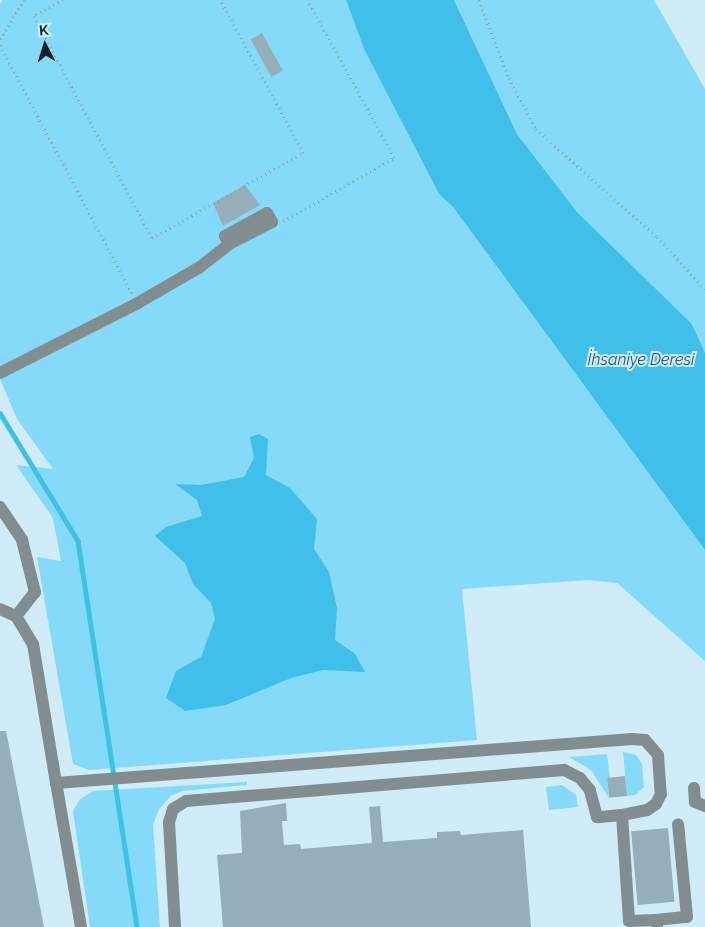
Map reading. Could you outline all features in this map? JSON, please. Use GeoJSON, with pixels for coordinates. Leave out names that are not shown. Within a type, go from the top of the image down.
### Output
{"type":"FeatureCollection","features":[{"type":"Feature","properties":{"kind":"street"},"geometry":{"type":"LineString","coordinates":[[0,373],[138,303],[200,267],[229,244],[272,222]]}},
{"type":"Feature","properties":{"kind":"street"},"geometry":{"type":"LineString","coordinates":[[0,507],[22,540],[35,592],[16,616]]}},
{"type":"Feature","properties":{"kind":"street"},"geometry":{"type":"LineString","coordinates":[[0,609],[16,616],[33,644],[81,927]]}},
{"type":"Feature","properties":{"kind":"street"},"geometry":{"type":"LineString","coordinates":[[56,783],[645,740],[658,755],[661,794],[647,810],[622,815],[596,817],[590,790],[580,778],[564,770],[186,800],[173,809],[169,822],[175,927]]}},
{"type":"Feature","properties":{"kind":"street"},"geometry":{"type":"LineString","coordinates":[[694,788],[694,802],[705,806]]}},
{"type":"Feature","properties":{"kind":"street"},"geometry":{"type":"LineString","coordinates":[[622,815],[629,921],[656,923],[687,917],[678,824]]}},
{"type":"Feature","properties":{"kind":"path"},"geometry":{"type":"LineString","coordinates":[[0,39],[24,0]]}},
{"type":"Feature","properties":{"kind":"path"},"geometry":{"type":"LineString","coordinates":[[63,0],[34,16],[152,238],[303,153],[220,0]]}},
{"type":"Feature","properties":{"kind":"path"},"geometry":{"type":"LineString","coordinates":[[272,222],[281,222],[394,158],[307,0]]}},
{"type":"Feature","properties":{"kind":"path"},"geometry":{"type":"LineString","coordinates":[[479,0],[509,78],[536,129],[566,159],[656,237],[705,289]]}},
{"type":"Feature","properties":{"kind":"path"},"geometry":{"type":"LineString","coordinates":[[0,45],[138,303]]}},
{"type":"Feature","properties":{"kind":"shaded area"},"geometry":{"type":"Polygon","coordinates":[[[3,0],[346,0],[364,49],[439,194],[453,207],[705,550],[705,661],[617,583],[588,580],[462,589],[477,740],[89,770],[73,764],[37,557],[61,561],[53,518],[16,465],[53,469],[17,419],[0,379],[0,4],[3,0]]]}},
{"type":"Feature","properties":{"kind":"shaded area"},"geometry":{"type":"Polygon","coordinates":[[[454,0],[654,0],[705,89],[705,353],[692,324],[577,212],[517,134],[454,0]]]}},
{"type":"Feature","properties":{"kind":"shaded area"},"geometry":{"type":"Polygon","coordinates":[[[623,752],[636,755],[642,764],[644,787],[635,795],[627,796],[623,752]]]}},
{"type":"Feature","properties":{"kind":"shaded area"},"geometry":{"type":"Polygon","coordinates":[[[607,754],[610,778],[607,778],[609,798],[591,770],[569,757],[607,754]]]}},
{"type":"Feature","properties":{"kind":"shaded area"},"geometry":{"type":"Polygon","coordinates":[[[247,782],[247,785],[182,791],[171,796],[159,809],[153,825],[160,927],[90,927],[73,811],[80,799],[93,791],[247,782]]]}},
{"type":"Feature","properties":{"kind":"shaded area"},"geometry":{"type":"Polygon","coordinates":[[[562,785],[576,795],[578,807],[549,810],[546,787],[562,785]]]}},
{"type":"Feature","properties":{"kind":"water","name":"İhsaniye Deresi"},"geometry":{"type":"Polygon","coordinates":[[[346,0],[454,0],[517,134],[577,212],[692,324],[705,353],[705,550],[453,207],[439,194],[364,49],[346,0]]]}},
{"type":"Feature","properties":{"kind":"water"},"geometry":{"type":"Polygon","coordinates":[[[259,434],[268,439],[266,475],[290,488],[317,519],[314,549],[329,572],[337,608],[335,640],[355,654],[365,672],[323,670],[291,678],[226,705],[185,711],[166,698],[176,671],[201,657],[215,619],[211,603],[193,584],[185,563],[155,536],[166,527],[202,516],[197,500],[175,484],[201,485],[244,477],[254,458],[250,437],[259,434]]]}},
{"type":"Feature","properties":{"kind":"building"},"geometry":{"type":"Polygon","coordinates":[[[262,33],[283,71],[271,77],[251,39],[262,33]]]}},
{"type":"Feature","properties":{"kind":"building"},"geometry":{"type":"Polygon","coordinates":[[[245,185],[260,205],[223,226],[213,203],[245,185]]]}},
{"type":"Feature","properties":{"kind":"building"},"geometry":{"type":"Polygon","coordinates":[[[0,731],[6,731],[44,927],[0,927],[0,731]]]}},
{"type":"Feature","properties":{"kind":"building"},"geometry":{"type":"Polygon","coordinates":[[[625,776],[627,796],[609,798],[607,778],[625,776]]]}},
{"type":"Feature","properties":{"kind":"building"},"geometry":{"type":"Polygon","coordinates":[[[286,803],[287,821],[282,821],[284,845],[300,844],[301,849],[372,843],[369,807],[380,806],[383,842],[437,838],[437,832],[460,831],[461,835],[523,830],[531,927],[223,927],[217,855],[242,853],[240,811],[286,803]]]}},
{"type":"Feature","properties":{"kind":"building"},"geometry":{"type":"Polygon","coordinates":[[[668,828],[674,902],[638,905],[631,831],[668,828]]]}},
{"type":"Feature","properties":{"kind":"waterway"},"geometry":{"type":"LineString","coordinates":[[0,413],[78,541],[137,927]]}}]}
